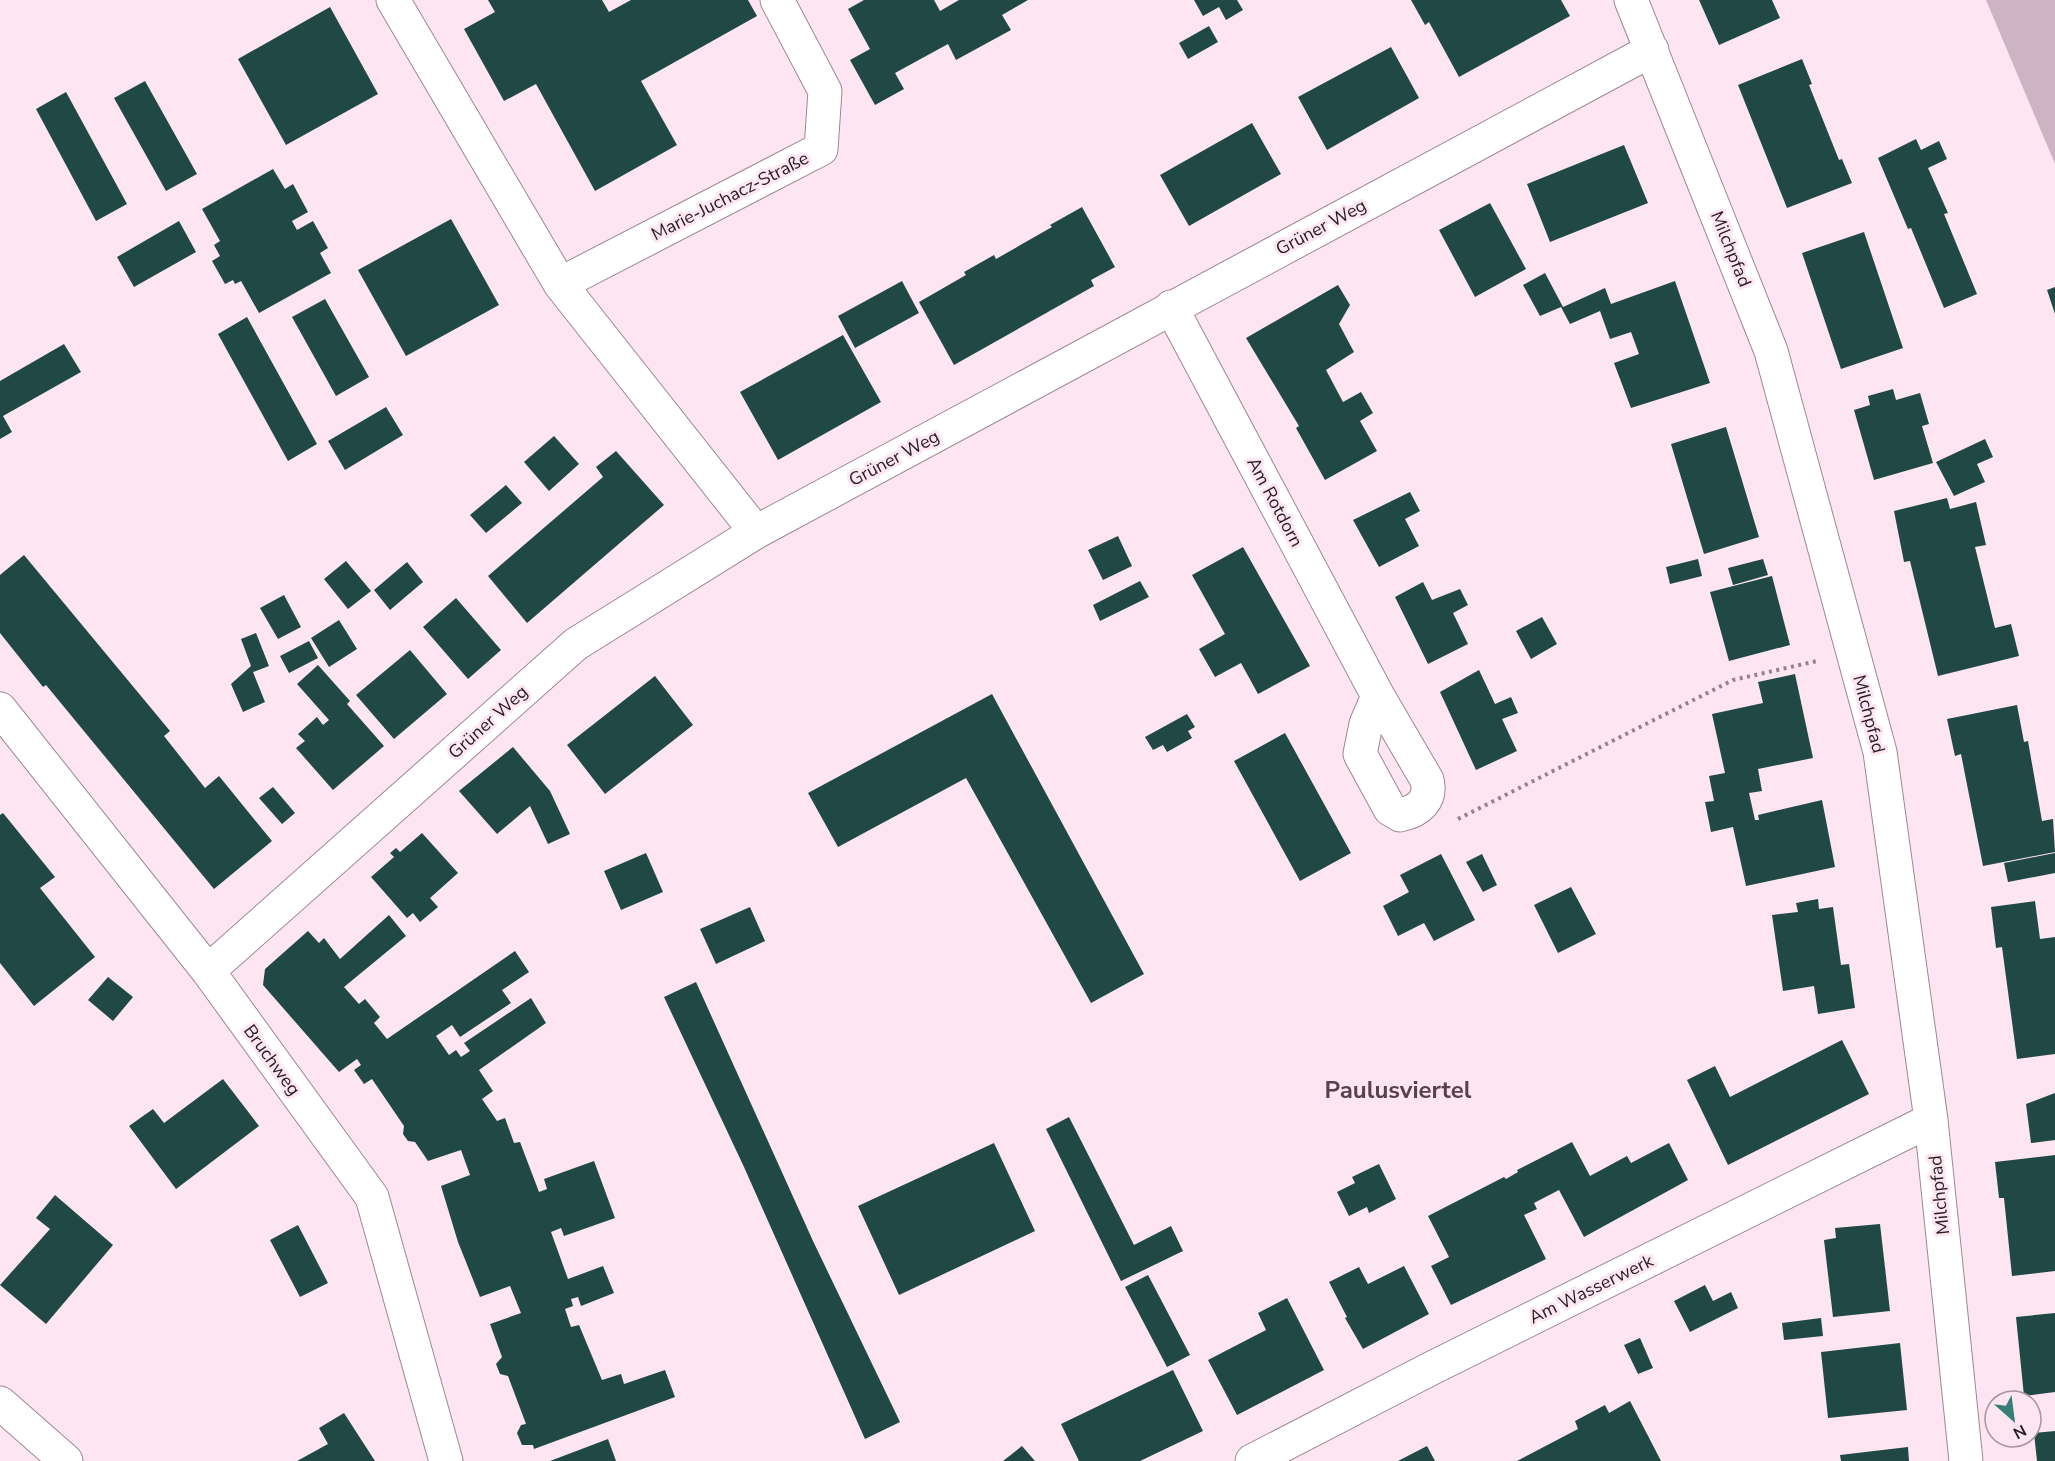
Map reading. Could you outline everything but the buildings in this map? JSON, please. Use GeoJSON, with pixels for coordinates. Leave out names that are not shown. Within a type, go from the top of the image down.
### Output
{"type":"FeatureCollection","features":[{"type":"Feature","properties":{"kind":"street"},"geometry":{"type":"LineString","coordinates":[[393,0],[560,284],[756,532]]}},
{"type":"Feature","properties":{"kind":"street","name":"Marie-Juchacz-Straße"},"geometry":{"type":"LineString","coordinates":[[560,284],[821,149],[825,91],[777,0]]}},
{"type":"Feature","properties":{"kind":"street","name":"Milchpfad"},"geometry":{"type":"LineString","coordinates":[[1631,0],[1771,351],[1880,752],[1931,1120],[1966,1461]]}},
{"type":"Feature","properties":{"kind":"street","name":"Grüner Weg"},"geometry":{"type":"LineString","coordinates":[[208,972],[576,644],[756,532],[1652,50]]}},
{"type":"Feature","properties":{"kind":"street","name":"Am Rotdorn"},"geometry":{"type":"LineString","coordinates":[[1171,307],[1378,696],[1427,780],[1430,790]]}},
{"type":"Feature","properties":{"kind":"street"},"geometry":{"type":"LineString","coordinates":[[1378,696],[1366,724],[1360,754],[1390,809],[1400,815],[1418,809],[1430,790]]}},
{"type":"Feature","properties":{"kind":"street","name":"Bruchweg"},"geometry":{"type":"LineString","coordinates":[[0,709],[208,972],[372,1197],[446,1461]]}},
{"type":"Feature","properties":{"kind":"street","name":"Am Wasserwerk"},"geometry":{"type":"LineString","coordinates":[[1252,1461],[1432,1368],[1931,1120]]}},
{"type":"Feature","properties":{"kind":"street"},"geometry":{"type":"LineString","coordinates":[[0,1403],[66,1461]]}},
{"type":"Feature","properties":{"kind":"path"},"geometry":{"type":"LineString","coordinates":[[1430,790],[1455,820],[1733,680],[1853,653]]}},
{"type":"Feature","properties":{"kind":"shaded area"},"geometry":{"type":"Polygon","coordinates":[[[1986,0],[2055,0],[2055,164],[1986,0]]]}},
{"type":"Feature","properties":{"kind":"district","name":"Paulusviertel"},"geometry":{"type":"Point","coordinates":[1398,1090]}}]}
